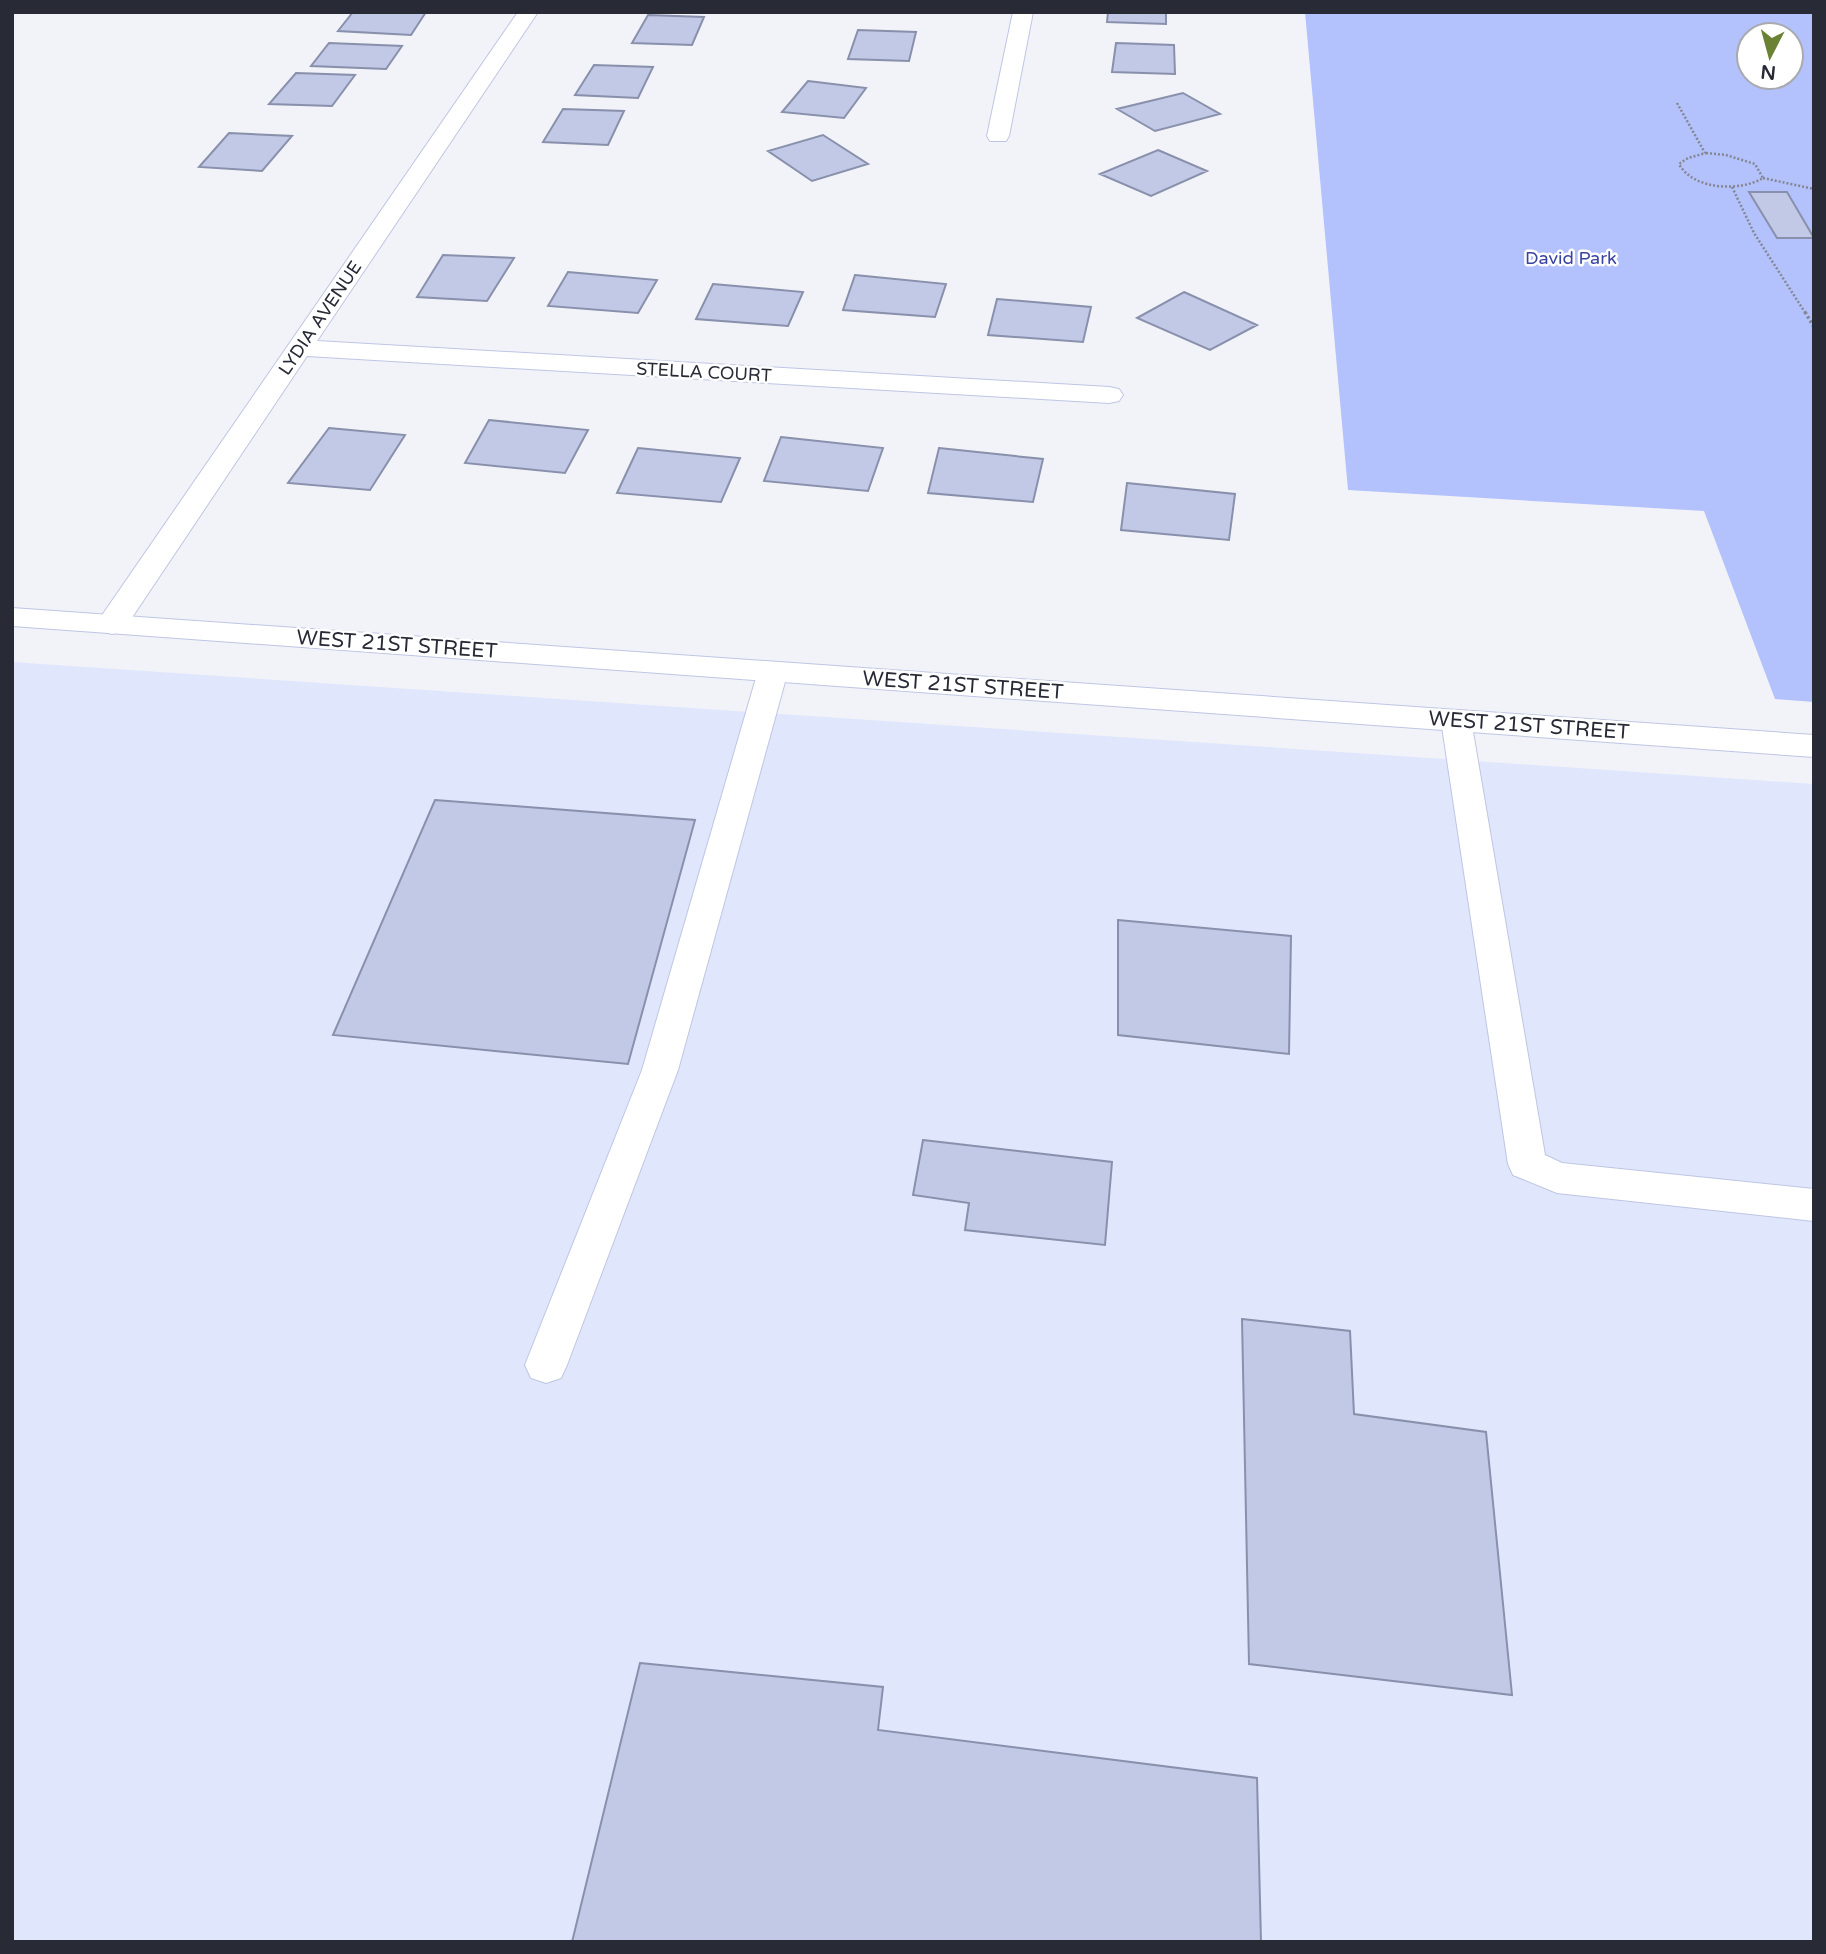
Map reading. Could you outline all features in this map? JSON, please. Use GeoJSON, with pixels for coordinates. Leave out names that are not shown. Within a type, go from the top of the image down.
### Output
{"type":"FeatureCollection","features":[{"type":"Feature","properties":{"kind":"street","name":"LYDIA AVENUE"},"geometry":{"type":"LineString","coordinates":[[112,624],[528,12]]}},
{"type":"Feature","properties":{"kind":"street"},"geometry":{"type":"LineString","coordinates":[[999,136],[1023,12]]}},
{"type":"Feature","properties":{"kind":"street","name":"STELLA COURT"},"geometry":{"type":"LineString","coordinates":[[300,348],[1109,395]]}},
{"type":"Feature","properties":{"kind":"street","name":"WEST 21ST STREET"},"geometry":{"type":"LineString","coordinates":[[12,617],[1814,746]]}},
{"type":"Feature","properties":{"kind":"lane"},"geometry":{"type":"LineString","coordinates":[[546,1365],[660,1070],[773,671]]}},
{"type":"Feature","properties":{"kind":"lane"},"geometry":{"type":"LineString","coordinates":[[1456,720],[1527,1164],[1557,1178],[1814,1205]]}},
{"type":"Feature","properties":{"kind":"path"},"geometry":{"type":"LineString","coordinates":[[1676,103],[1705,153]]}},
{"type":"Feature","properties":{"kind":"path"},"geometry":{"type":"LineString","coordinates":[[1763,177],[1756,183],[1732,187],[1706,184],[1684,173],[1679,164],[1688,156],[1705,153],[1730,155],[1755,164],[1763,177],[1814,189]]}},
{"type":"Feature","properties":{"kind":"path"},"geometry":{"type":"LineString","coordinates":[[1732,187],[1754,233],[1814,327]]}},
{"type":"Feature","properties":{"kind":"shaded area"},"geometry":{"type":"Polygon","coordinates":[[[12,662],[1814,784],[1814,1942],[12,1942],[12,662]]]}},
{"type":"Feature","properties":{"kind":"green space","name":"David Park"},"geometry":{"type":"Polygon","coordinates":[[[1305,12],[1814,12],[1814,702],[1775,699],[1704,511],[1348,490],[1305,12]]]}},
{"type":"Feature","properties":{"kind":"building"},"geometry":{"type":"Polygon","coordinates":[[[353,12],[426,12],[411,35],[338,31],[353,12]]]}},
{"type":"Feature","properties":{"kind":"building"},"geometry":{"type":"Polygon","coordinates":[[[1108,12],[1166,12],[1166,24],[1107,22],[1108,12]]]}},
{"type":"Feature","properties":{"kind":"building"},"geometry":{"type":"Polygon","coordinates":[[[648,15],[704,17],[692,45],[632,43],[648,15]]]}},
{"type":"Feature","properties":{"kind":"building"},"geometry":{"type":"Polygon","coordinates":[[[858,30],[916,32],[909,61],[848,59],[858,30]]]}},
{"type":"Feature","properties":{"kind":"building"},"geometry":{"type":"Polygon","coordinates":[[[329,43],[402,46],[386,69],[311,66],[329,43]]]}},
{"type":"Feature","properties":{"kind":"building"},"geometry":{"type":"Polygon","coordinates":[[[1116,43],[1174,45],[1175,74],[1112,72],[1116,43]]]}},
{"type":"Feature","properties":{"kind":"building"},"geometry":{"type":"Polygon","coordinates":[[[594,65],[653,67],[638,98],[575,95],[594,65]]]}},
{"type":"Feature","properties":{"kind":"building"},"geometry":{"type":"Polygon","coordinates":[[[296,73],[355,75],[332,106],[269,104],[296,73]]]}},
{"type":"Feature","properties":{"kind":"building"},"geometry":{"type":"Polygon","coordinates":[[[808,81],[866,88],[844,118],[782,112],[808,81]]]}},
{"type":"Feature","properties":{"kind":"building"},"geometry":{"type":"Polygon","coordinates":[[[1183,93],[1220,114],[1155,131],[1117,109],[1183,93]]]}},
{"type":"Feature","properties":{"kind":"building"},"geometry":{"type":"Polygon","coordinates":[[[563,109],[624,111],[608,145],[543,142],[563,109]]]}},
{"type":"Feature","properties":{"kind":"building"},"geometry":{"type":"Polygon","coordinates":[[[229,133],[292,136],[262,171],[199,167],[229,133]]]}},
{"type":"Feature","properties":{"kind":"building"},"geometry":{"type":"Polygon","coordinates":[[[823,135],[868,164],[812,181],[768,151],[823,135]]]}},
{"type":"Feature","properties":{"kind":"building"},"geometry":{"type":"Polygon","coordinates":[[[1158,150],[1207,171],[1151,196],[1100,174],[1158,150]]]}},
{"type":"Feature","properties":{"kind":"building"},"geometry":{"type":"Polygon","coordinates":[[[1749,192],[1787,192],[1814,238],[1777,238],[1749,192]]]}},
{"type":"Feature","properties":{"kind":"building"},"geometry":{"type":"Polygon","coordinates":[[[443,255],[514,258],[487,301],[417,297],[443,255]]]}},
{"type":"Feature","properties":{"kind":"building"},"geometry":{"type":"Polygon","coordinates":[[[568,272],[657,280],[638,313],[548,306],[568,272]]]}},
{"type":"Feature","properties":{"kind":"building"},"geometry":{"type":"Polygon","coordinates":[[[855,275],[946,284],[935,317],[843,310],[855,275]]]}},
{"type":"Feature","properties":{"kind":"building"},"geometry":{"type":"Polygon","coordinates":[[[713,284],[803,292],[788,326],[696,319],[713,284]]]}},
{"type":"Feature","properties":{"kind":"building"},"geometry":{"type":"Polygon","coordinates":[[[1184,292],[1257,325],[1210,350],[1137,318],[1184,292]]]}},
{"type":"Feature","properties":{"kind":"building"},"geometry":{"type":"Polygon","coordinates":[[[997,299],[1091,307],[1083,342],[988,335],[997,299]]]}},
{"type":"Feature","properties":{"kind":"building"},"geometry":{"type":"Polygon","coordinates":[[[489,420],[588,430],[565,473],[465,463],[489,420]]]}},
{"type":"Feature","properties":{"kind":"building"},"geometry":{"type":"Polygon","coordinates":[[[329,428],[405,435],[370,490],[288,483],[329,428]]]}},
{"type":"Feature","properties":{"kind":"building"},"geometry":{"type":"Polygon","coordinates":[[[781,437],[883,448],[868,491],[764,481],[781,437]]]}},
{"type":"Feature","properties":{"kind":"building"},"geometry":{"type":"Polygon","coordinates":[[[638,448],[740,458],[721,502],[617,493],[638,448]]]}},
{"type":"Feature","properties":{"kind":"building"},"geometry":{"type":"Polygon","coordinates":[[[939,448],[1043,459],[1033,502],[928,493],[939,448]]]}},
{"type":"Feature","properties":{"kind":"building"},"geometry":{"type":"Polygon","coordinates":[[[1127,483],[1235,494],[1229,540],[1121,530],[1127,483]]]}},
{"type":"Feature","properties":{"kind":"building"},"geometry":{"type":"Polygon","coordinates":[[[435,800],[695,820],[628,1064],[333,1035],[435,800]]]}},
{"type":"Feature","properties":{"kind":"building"},"geometry":{"type":"Polygon","coordinates":[[[1118,920],[1291,936],[1289,1054],[1118,1035],[1118,920]]]}},
{"type":"Feature","properties":{"kind":"building"},"geometry":{"type":"Polygon","coordinates":[[[923,1140],[1112,1162],[1105,1245],[965,1230],[969,1203],[913,1195],[923,1140]]]}},
{"type":"Feature","properties":{"kind":"building"},"geometry":{"type":"Polygon","coordinates":[[[1242,1319],[1350,1331],[1354,1414],[1486,1432],[1512,1695],[1249,1664],[1242,1319]]]}},
{"type":"Feature","properties":{"kind":"building"},"geometry":{"type":"Polygon","coordinates":[[[640,1663],[883,1687],[878,1730],[1257,1778],[1261,1942],[572,1942],[640,1663]]]}}]}
